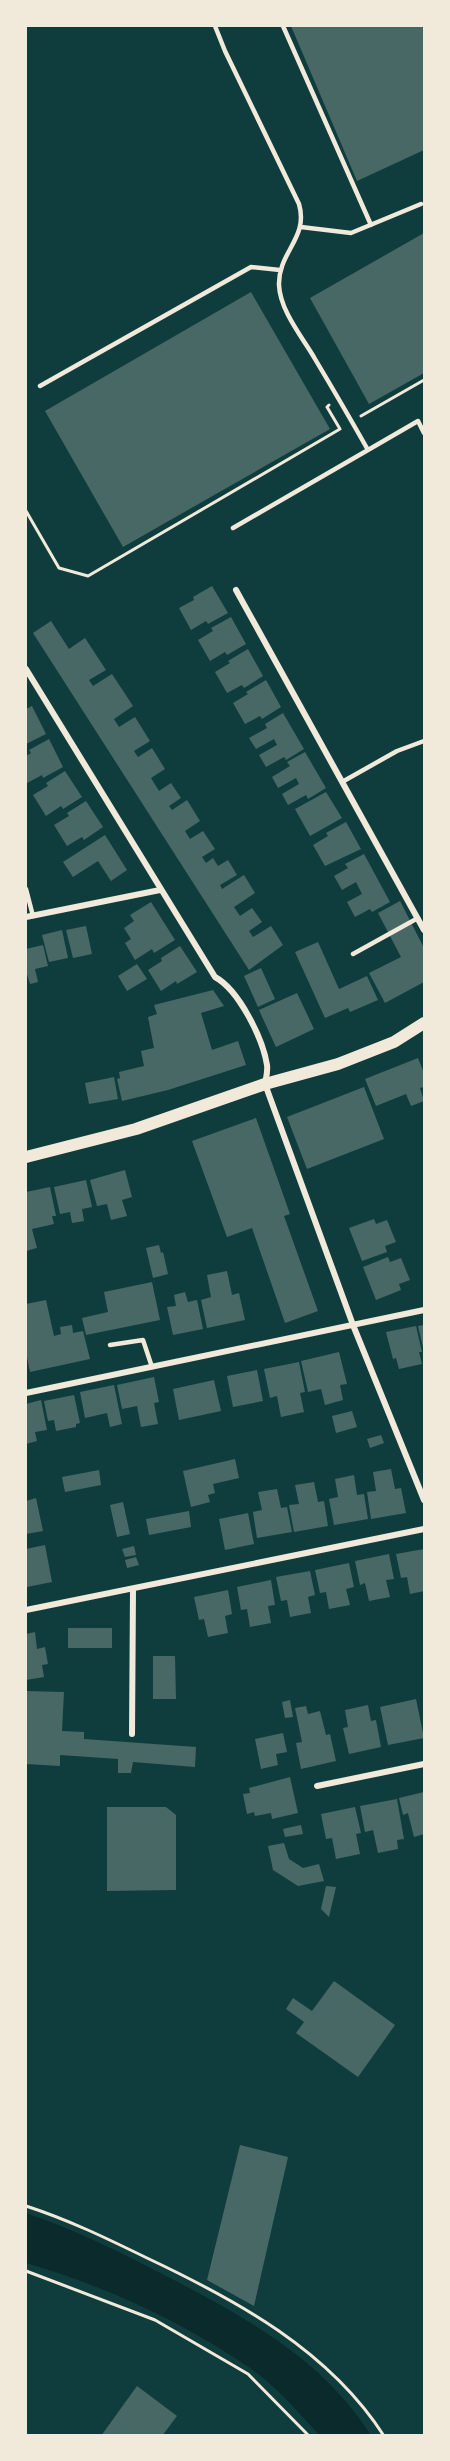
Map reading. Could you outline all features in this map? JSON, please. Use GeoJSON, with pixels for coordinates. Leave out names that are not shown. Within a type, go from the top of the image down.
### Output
{"type":"FeatureCollection","features":[{"type":"Feature","properties":{"kind":"main road"},"geometry":{"type":"LineString","coordinates":[[26,1157],[136,1129],[266,1084],[338,1064],[394,1042],[424,1023]]}},
{"type":"Feature","properties":{"kind":"street"},"geometry":{"type":"LineString","coordinates":[[236,590],[424,930]]}},
{"type":"Feature","properties":{"kind":"street"},"geometry":{"type":"LineString","coordinates":[[26,669],[215,977],[226,983],[255,1028],[268,1066],[266,1084],[353,1325],[424,1500]]}},
{"type":"Feature","properties":{"kind":"street"},"geometry":{"type":"LineString","coordinates":[[29,916],[160,890]]}},
{"type":"Feature","properties":{"kind":"street"},"geometry":{"type":"LineString","coordinates":[[26,1393],[424,1310]]}},
{"type":"Feature","properties":{"kind":"street"},"geometry":{"type":"LineString","coordinates":[[26,1610],[424,1529]]}},
{"type":"Feature","properties":{"kind":"street"},"geometry":{"type":"LineString","coordinates":[[132,1734],[133,1589]]}},
{"type":"Feature","properties":{"kind":"street"},"geometry":{"type":"LineString","coordinates":[[317,1786],[424,1764]]}},
{"type":"Feature","properties":{"kind":"lane"},"geometry":{"type":"LineString","coordinates":[[215,26],[299,204],[302,216],[301,227],[280,270],[279,288],[288,314],[368,450]]}},
{"type":"Feature","properties":{"kind":"lane"},"geometry":{"type":"LineString","coordinates":[[283,26],[371,225]]}},
{"type":"Feature","properties":{"kind":"lane"},"geometry":{"type":"LineString","coordinates":[[301,227],[351,232],[421,204]]}},
{"type":"Feature","properties":{"kind":"lane"},"geometry":{"type":"LineString","coordinates":[[40,386],[251,267],[280,270]]}},
{"type":"Feature","properties":{"kind":"lane"},"geometry":{"type":"LineString","coordinates":[[233,528],[424,418]]}},
{"type":"Feature","properties":{"kind":"lane"},"geometry":{"type":"LineString","coordinates":[[418,422],[424,433]]}},
{"type":"Feature","properties":{"kind":"lane"},"geometry":{"type":"LineString","coordinates":[[342,782],[397,751],[424,741]]}},
{"type":"Feature","properties":{"kind":"lane"},"geometry":{"type":"LineString","coordinates":[[26,889],[29,916]]}},
{"type":"Feature","properties":{"kind":"lane"},"geometry":{"type":"LineString","coordinates":[[353,954],[418,918]]}},
{"type":"Feature","properties":{"kind":"lane"},"geometry":{"type":"LineString","coordinates":[[110,1345],[143,1340],[152,1366]]}},
{"type":"Feature","properties":{"kind":"path"},"geometry":{"type":"LineString","coordinates":[[356,410],[360,417],[424,380]]}},
{"type":"Feature","properties":{"kind":"path"},"geometry":{"type":"LineString","coordinates":[[26,511],[59,568],[88,576],[340,429],[327,407],[339,399]]}},
{"type":"Feature","properties":{"kind":"path"},"geometry":{"type":"LineString","coordinates":[[26,2206],[68,2220],[202,2284],[249,2312],[296,2343],[336,2377],[384,2436]]}},
{"type":"Feature","properties":{"kind":"path"},"geometry":{"type":"LineString","coordinates":[[26,2271],[155,2320],[248,2374],[309,2436]]}},
{"type":"Feature","properties":{"kind":"water"},"geometry":{"type":"Polygon","coordinates":[[[26,2213],[118,2252],[201,2294],[256,2326],[307,2363],[330,2384],[352,2408],[371,2435],[319,2435],[260,2375],[198,2335],[142,2306],[84,2282],[26,2263],[26,2213]]]}},
{"type":"Feature","properties":{"kind":"building"},"geometry":{"type":"Polygon","coordinates":[[[291,26],[422,26],[424,31],[424,150],[357,181],[291,26]]]}},
{"type":"Feature","properties":{"kind":"building"},"geometry":{"type":"Polygon","coordinates":[[[424,233],[424,373],[369,404],[310,298],[424,233]]]}},
{"type":"Feature","properties":{"kind":"building"},"geometry":{"type":"Polygon","coordinates":[[[251,292],[330,429],[123,547],[45,411],[251,292]]]}},
{"type":"Feature","properties":{"kind":"building"},"geometry":{"type":"Polygon","coordinates":[[[212,586],[228,613],[208,624],[206,621],[191,630],[179,608],[212,586]]]}},
{"type":"Feature","properties":{"kind":"building"},"geometry":{"type":"Polygon","coordinates":[[[231,617],[246,644],[227,655],[225,652],[210,661],[198,640],[213,631],[211,628],[231,617]]]}},
{"type":"Feature","properties":{"kind":"building"},"geometry":{"type":"Polygon","coordinates":[[[51,621],[69,649],[85,638],[106,670],[89,680],[93,686],[112,674],[133,706],[114,719],[119,727],[135,717],[150,741],[134,751],[138,757],[152,748],[165,769],[151,778],[159,791],[171,783],[181,798],[169,806],[172,810],[187,800],[200,821],[185,831],[190,839],[203,831],[215,849],[202,857],[206,863],[213,858],[218,866],[228,860],[237,875],[220,885],[222,889],[244,875],[255,893],[234,907],[240,916],[252,908],[262,922],[249,931],[253,937],[271,926],[283,945],[249,970],[33,633],[51,621]]]}},
{"type":"Feature","properties":{"kind":"building"},"geometry":{"type":"Polygon","coordinates":[[[248,649],[263,676],[244,688],[242,685],[227,693],[215,672],[248,649]]]}},
{"type":"Feature","properties":{"kind":"building"},"geometry":{"type":"Polygon","coordinates":[[[266,680],[281,707],[262,719],[260,716],[245,724],[233,703],[266,680]]]}},
{"type":"Feature","properties":{"kind":"building"},"geometry":{"type":"Polygon","coordinates":[[[32,706],[46,734],[26,744],[26,709],[32,706]]]}},
{"type":"Feature","properties":{"kind":"building"},"geometry":{"type":"Polygon","coordinates":[[[283,713],[304,749],[286,760],[284,757],[266,767],[259,755],[277,745],[274,739],[256,749],[249,738],[267,728],[265,724],[283,713]]]}},
{"type":"Feature","properties":{"kind":"building"},"geometry":{"type":"Polygon","coordinates":[[[49,739],[63,767],[43,778],[42,775],[27,783],[26,756],[31,753],[29,750],[49,739]]]}},
{"type":"Feature","properties":{"kind":"building"},"geometry":{"type":"Polygon","coordinates":[[[305,752],[326,788],[308,799],[306,795],[288,805],[282,794],[299,784],[296,778],[278,788],[272,777],[290,766],[287,762],[305,752]]]}},
{"type":"Feature","properties":{"kind":"building"},"geometry":{"type":"Polygon","coordinates":[[[65,771],[82,797],[63,809],[61,806],[46,816],[33,795],[65,771]]]}},
{"type":"Feature","properties":{"kind":"building"},"geometry":{"type":"Polygon","coordinates":[[[326,792],[342,818],[310,836],[295,809],[326,792]]]}},
{"type":"Feature","properties":{"kind":"building"},"geometry":{"type":"Polygon","coordinates":[[[86,801],[103,827],[84,840],[82,837],[67,846],[54,825],[86,801]]]}},
{"type":"Feature","properties":{"kind":"building"},"geometry":{"type":"Polygon","coordinates":[[[346,822],[361,849],[325,866],[313,845],[328,836],[326,833],[346,822]]]}},
{"type":"Feature","properties":{"kind":"building"},"geometry":{"type":"Polygon","coordinates":[[[105,835],[127,870],[111,881],[98,861],[73,877],[63,862],[105,835]]]}},
{"type":"Feature","properties":{"kind":"building"},"geometry":{"type":"Polygon","coordinates":[[[364,854],[390,902],[372,912],[370,909],[355,917],[347,902],[362,894],[356,882],[342,890],[334,876],[348,868],[345,864],[364,854]]]}},
{"type":"Feature","properties":{"kind":"building"},"geometry":{"type":"Polygon","coordinates":[[[400,901],[424,948],[424,982],[385,1003],[369,973],[401,957],[378,913],[400,901]]]}},
{"type":"Feature","properties":{"kind":"building"},"geometry":{"type":"Polygon","coordinates":[[[151,902],[175,940],[154,953],[152,949],[135,960],[125,943],[131,939],[124,928],[134,921],[130,915],[151,902]]]}},
{"type":"Feature","properties":{"kind":"building"},"geometry":{"type":"Polygon","coordinates":[[[86,926],[92,954],[73,958],[66,930],[86,926]]]}},
{"type":"Feature","properties":{"kind":"building"},"geometry":{"type":"Polygon","coordinates":[[[62,930],[68,958],[49,962],[42,935],[62,930]]]}},
{"type":"Feature","properties":{"kind":"building"},"geometry":{"type":"Polygon","coordinates":[[[318,942],[339,989],[367,976],[378,1000],[350,1012],[348,1008],[325,1018],[295,952],[318,942]]]}},
{"type":"Feature","properties":{"kind":"building"},"geometry":{"type":"Polygon","coordinates":[[[43,945],[48,966],[35,969],[38,982],[30,984],[26,971],[26,949],[43,945]]]}},
{"type":"Feature","properties":{"kind":"building"},"geometry":{"type":"Polygon","coordinates":[[[180,946],[197,972],[177,984],[176,981],[161,991],[148,970],[180,946]]]}},
{"type":"Feature","properties":{"kind":"building"},"geometry":{"type":"Polygon","coordinates":[[[137,964],[147,979],[127,991],[118,976],[137,964]]]}},
{"type":"Feature","properties":{"kind":"building"},"geometry":{"type":"Polygon","coordinates":[[[261,968],[275,999],[258,1007],[244,976],[261,968]]]}},
{"type":"Feature","properties":{"kind":"building"},"geometry":{"type":"Polygon","coordinates":[[[213,990],[224,1006],[201,1013],[212,1050],[238,1041],[246,1065],[168,1090],[122,1101],[117,1079],[120,1078],[119,1072],[144,1066],[141,1051],[154,1048],[148,1017],[157,1014],[154,1005],[213,990]]]}},
{"type":"Feature","properties":{"kind":"building"},"geometry":{"type":"Polygon","coordinates":[[[297,993],[314,1029],[276,1047],[259,1010],[297,993]]]}},
{"type":"Feature","properties":{"kind":"building"},"geometry":{"type":"Polygon","coordinates":[[[418,1058],[424,1073],[424,1087],[420,1088],[424,1101],[411,1106],[406,1094],[376,1106],[365,1079],[418,1058]]]}},
{"type":"Feature","properties":{"kind":"building"},"geometry":{"type":"Polygon","coordinates":[[[114,1077],[118,1099],[89,1104],[85,1083],[114,1077]]]}},
{"type":"Feature","properties":{"kind":"building"},"geometry":{"type":"Polygon","coordinates":[[[364,1087],[384,1139],[307,1169],[287,1117],[364,1087]]]}},
{"type":"Feature","properties":{"kind":"building"},"geometry":{"type":"Polygon","coordinates":[[[256,1118],[290,1214],[284,1216],[318,1311],[285,1323],[252,1228],[227,1237],[192,1141],[256,1118]]]}},
{"type":"Feature","properties":{"kind":"building"},"geometry":{"type":"Polygon","coordinates":[[[125,1170],[132,1197],[122,1200],[127,1216],[111,1220],[107,1204],[97,1206],[90,1180],[125,1170]]]}},
{"type":"Feature","properties":{"kind":"building"},"geometry":{"type":"Polygon","coordinates":[[[86,1180],[92,1207],[82,1209],[84,1221],[72,1223],[70,1212],[60,1214],[54,1187],[86,1180]]]}},
{"type":"Feature","properties":{"kind":"building"},"geometry":{"type":"Polygon","coordinates":[[[50,1187],[56,1216],[52,1216],[54,1224],[32,1229],[37,1248],[26,1251],[26,1192],[50,1187]]]}},
{"type":"Feature","properties":{"kind":"building"},"geometry":{"type":"Polygon","coordinates":[[[374,1219],[376,1224],[387,1220],[396,1242],[385,1246],[387,1252],[362,1261],[349,1228],[374,1219]]]}},
{"type":"Feature","properties":{"kind":"building"},"geometry":{"type":"Polygon","coordinates":[[[159,1245],[168,1274],[153,1278],[146,1248],[159,1245]]]}},
{"type":"Feature","properties":{"kind":"building"},"geometry":{"type":"Polygon","coordinates":[[[388,1257],[390,1262],[401,1258],[410,1280],[399,1284],[401,1290],[376,1300],[363,1267],[388,1257]]]}},
{"type":"Feature","properties":{"kind":"building"},"geometry":{"type":"Polygon","coordinates":[[[227,1271],[232,1295],[239,1293],[245,1320],[207,1328],[201,1300],[211,1297],[207,1275],[227,1271]]]}},
{"type":"Feature","properties":{"kind":"building"},"geometry":{"type":"Polygon","coordinates":[[[152,1282],[160,1320],[86,1335],[82,1318],[108,1312],[104,1292],[152,1282]]]}},
{"type":"Feature","properties":{"kind":"building"},"geometry":{"type":"Polygon","coordinates":[[[185,1292],[188,1302],[197,1300],[203,1329],[173,1335],[167,1307],[176,1306],[174,1295],[185,1292]]]}},
{"type":"Feature","properties":{"kind":"building"},"geometry":{"type":"Polygon","coordinates":[[[46,1300],[54,1336],[61,1334],[60,1327],[72,1325],[73,1333],[83,1331],[90,1359],[30,1372],[26,1352],[26,1304],[46,1300]]]}},
{"type":"Feature","properties":{"kind":"building"},"geometry":{"type":"Polygon","coordinates":[[[424,1325],[424,1352],[418,1326],[424,1325]]]}},
{"type":"Feature","properties":{"kind":"building"},"geometry":{"type":"Polygon","coordinates":[[[416,1326],[422,1352],[419,1352],[422,1364],[399,1369],[396,1358],[393,1359],[386,1332],[416,1326]]]}},
{"type":"Feature","properties":{"kind":"building"},"geometry":{"type":"Polygon","coordinates":[[[339,1352],[347,1384],[340,1385],[343,1400],[325,1405],[321,1389],[308,1392],[301,1361],[339,1352]]]}},
{"type":"Feature","properties":{"kind":"building"},"geometry":{"type":"Polygon","coordinates":[[[299,1362],[305,1392],[300,1393],[304,1412],[281,1417],[277,1396],[270,1398],[264,1369],[299,1362]]]}},
{"type":"Feature","properties":{"kind":"building"},"geometry":{"type":"Polygon","coordinates":[[[257,1370],[263,1401],[233,1407],[227,1376],[257,1370]]]}},
{"type":"Feature","properties":{"kind":"building"},"geometry":{"type":"Polygon","coordinates":[[[154,1377],[159,1402],[154,1403],[158,1424],[141,1427],[137,1406],[122,1409],[117,1385],[154,1377]]]}},
{"type":"Feature","properties":{"kind":"building"},"geometry":{"type":"Polygon","coordinates":[[[214,1380],[221,1411],[179,1420],[173,1389],[214,1380]]]}},
{"type":"Feature","properties":{"kind":"building"},"geometry":{"type":"Polygon","coordinates":[[[114,1385],[122,1424],[110,1427],[107,1413],[85,1418],[80,1392],[114,1385]]]}},
{"type":"Feature","properties":{"kind":"building"},"geometry":{"type":"Polygon","coordinates":[[[74,1395],[80,1423],[76,1424],[76,1427],[56,1431],[54,1420],[48,1421],[44,1401],[74,1395]]]}},
{"type":"Feature","properties":{"kind":"building"},"geometry":{"type":"Polygon","coordinates":[[[41,1400],[47,1430],[35,1432],[37,1441],[26,1444],[26,1404],[41,1400]]]}},
{"type":"Feature","properties":{"kind":"building"},"geometry":{"type":"Polygon","coordinates":[[[352,1411],[357,1427],[336,1433],[332,1416],[352,1411]]]}},
{"type":"Feature","properties":{"kind":"building"},"geometry":{"type":"Polygon","coordinates":[[[381,1435],[384,1443],[370,1448],[367,1439],[381,1435]]]}},
{"type":"Feature","properties":{"kind":"building"},"geometry":{"type":"Polygon","coordinates":[[[235,1459],[239,1478],[213,1484],[215,1493],[208,1495],[210,1502],[191,1507],[183,1471],[235,1459]]]}},
{"type":"Feature","properties":{"kind":"building"},"geometry":{"type":"Polygon","coordinates":[[[391,1469],[395,1489],[401,1488],[406,1513],[371,1519],[367,1492],[376,1491],[373,1472],[391,1469]]]}},
{"type":"Feature","properties":{"kind":"building"},"geometry":{"type":"Polygon","coordinates":[[[99,1470],[101,1485],[65,1492],[62,1477],[99,1470]]]}},
{"type":"Feature","properties":{"kind":"building"},"geometry":{"type":"Polygon","coordinates":[[[354,1475],[357,1495],[364,1494],[368,1519],[334,1525],[329,1499],[338,1497],[335,1479],[354,1475]]]}},
{"type":"Feature","properties":{"kind":"building"},"geometry":{"type":"Polygon","coordinates":[[[314,1482],[318,1502],[324,1501],[328,1526],[294,1532],[289,1505],[299,1504],[295,1485],[314,1482]]]}},
{"type":"Feature","properties":{"kind":"building"},"geometry":{"type":"Polygon","coordinates":[[[277,1489],[281,1508],[287,1507],[292,1532],[257,1538],[253,1512],[262,1510],[258,1492],[277,1489]]]}},
{"type":"Feature","properties":{"kind":"building"},"geometry":{"type":"Polygon","coordinates":[[[36,1498],[43,1531],[26,1534],[26,1501],[36,1498]]]}},
{"type":"Feature","properties":{"kind":"building"},"geometry":{"type":"Polygon","coordinates":[[[123,1502],[130,1534],[117,1537],[110,1505],[123,1502]]]}},
{"type":"Feature","properties":{"kind":"building"},"geometry":{"type":"Polygon","coordinates":[[[189,1511],[191,1527],[149,1535],[146,1519],[189,1511]]]}},
{"type":"Feature","properties":{"kind":"building"},"geometry":{"type":"Polygon","coordinates":[[[248,1513],[254,1544],[225,1550],[219,1519],[248,1513]]]}},
{"type":"Feature","properties":{"kind":"building"},"geometry":{"type":"Polygon","coordinates":[[[45,1545],[52,1582],[27,1587],[26,1549],[45,1545]]]}},
{"type":"Feature","properties":{"kind":"building"},"geometry":{"type":"Polygon","coordinates":[[[134,1546],[136,1555],[125,1557],[122,1549],[134,1546]]]}},
{"type":"Feature","properties":{"kind":"building"},"geometry":{"type":"Polygon","coordinates":[[[424,1549],[424,1591],[410,1594],[407,1577],[401,1578],[396,1554],[424,1549]]]}},
{"type":"Feature","properties":{"kind":"building"},"geometry":{"type":"Polygon","coordinates":[[[389,1554],[394,1579],[386,1580],[390,1597],[369,1601],[365,1583],[360,1585],[355,1561],[389,1554]]]}},
{"type":"Feature","properties":{"kind":"building"},"geometry":{"type":"Polygon","coordinates":[[[136,1557],[139,1565],[127,1568],[125,1560],[136,1557]]]}},
{"type":"Feature","properties":{"kind":"building"},"geometry":{"type":"Polygon","coordinates":[[[349,1563],[354,1587],[346,1589],[350,1605],[329,1609],[326,1592],[320,1593],[315,1570],[349,1563]]]}},
{"type":"Feature","properties":{"kind":"building"},"geometry":{"type":"Polygon","coordinates":[[[310,1571],[315,1595],[308,1597],[311,1613],[290,1617],[287,1600],[281,1601],[276,1577],[310,1571]]]}},
{"type":"Feature","properties":{"kind":"building"},"geometry":{"type":"Polygon","coordinates":[[[271,1580],[275,1605],[268,1606],[271,1623],[250,1627],[247,1609],[241,1610],[237,1587],[271,1580]]]}},
{"type":"Feature","properties":{"kind":"building"},"geometry":{"type":"Polygon","coordinates":[[[228,1590],[232,1614],[225,1616],[228,1633],[208,1637],[204,1619],[199,1620],[194,1597],[228,1590]]]}},
{"type":"Feature","properties":{"kind":"building"},"geometry":{"type":"Polygon","coordinates":[[[68,1628],[112,1628],[112,1648],[68,1648],[68,1628]]]}},
{"type":"Feature","properties":{"kind":"building"},"geometry":{"type":"Polygon","coordinates":[[[35,1632],[37,1649],[45,1647],[48,1664],[42,1665],[44,1677],[26,1680],[26,1634],[35,1632]]]}},
{"type":"Feature","properties":{"kind":"building"},"geometry":{"type":"Polygon","coordinates":[[[153,1656],[175,1656],[176,1699],[153,1699],[153,1656]]]}},
{"type":"Feature","properties":{"kind":"building"},"geometry":{"type":"Polygon","coordinates":[[[26,1691],[64,1692],[62,1731],[84,1732],[84,1739],[196,1747],[195,1767],[133,1762],[131,1773],[118,1773],[118,1759],[60,1755],[60,1766],[26,1764],[26,1691]]]}},
{"type":"Feature","properties":{"kind":"building"},"geometry":{"type":"Polygon","coordinates":[[[416,1699],[424,1738],[388,1745],[380,1707],[416,1699]]]}},
{"type":"Feature","properties":{"kind":"building"},"geometry":{"type":"Polygon","coordinates":[[[290,1700],[293,1717],[285,1718],[282,1702],[290,1700]]]}},
{"type":"Feature","properties":{"kind":"building"},"geometry":{"type":"Polygon","coordinates":[[[368,1705],[371,1721],[376,1720],[381,1747],[349,1754],[343,1728],[348,1727],[345,1710],[368,1705]]]}},
{"type":"Feature","properties":{"kind":"building"},"geometry":{"type":"Polygon","coordinates":[[[306,1706],[308,1714],[320,1711],[326,1735],[330,1734],[336,1761],[301,1769],[296,1743],[302,1742],[295,1708],[306,1706]]]}},
{"type":"Feature","properties":{"kind":"building"},"geometry":{"type":"Polygon","coordinates":[[[283,1733],[287,1752],[276,1754],[278,1765],[261,1769],[255,1739],[283,1733]]]}},
{"type":"Feature","properties":{"kind":"building"},"geometry":{"type":"Polygon","coordinates":[[[290,1777],[298,1813],[272,1819],[271,1813],[255,1816],[254,1812],[247,1814],[243,1794],[250,1793],[249,1788],[290,1777]]]}},
{"type":"Feature","properties":{"kind":"building"},"geometry":{"type":"Polygon","coordinates":[[[424,1792],[424,1834],[414,1837],[408,1813],[403,1815],[399,1798],[424,1792]]]}},
{"type":"Feature","properties":{"kind":"building"},"geometry":{"type":"Polygon","coordinates":[[[397,1799],[404,1839],[397,1840],[398,1849],[378,1853],[373,1830],[365,1832],[360,1806],[397,1799]]]}},
{"type":"Feature","properties":{"kind":"building"},"geometry":{"type":"Polygon","coordinates":[[[107,1807],[166,1807],[176,1815],[176,1890],[107,1891],[107,1807]]]}},
{"type":"Feature","properties":{"kind":"building"},"geometry":{"type":"Polygon","coordinates":[[[355,1807],[361,1833],[356,1834],[360,1854],[336,1859],[332,1838],[326,1839],[321,1814],[355,1807]]]}},
{"type":"Feature","properties":{"kind":"building"},"geometry":{"type":"Polygon","coordinates":[[[301,1825],[303,1834],[285,1837],[283,1829],[301,1825]]]}},
{"type":"Feature","properties":{"kind":"building"},"geometry":{"type":"Polygon","coordinates":[[[284,1843],[289,1859],[303,1868],[319,1864],[324,1881],[298,1886],[273,1870],[268,1846],[284,1843]]]}},
{"type":"Feature","properties":{"kind":"building"},"geometry":{"type":"Polygon","coordinates":[[[326,1886],[336,1887],[329,1917],[321,1909],[326,1886]]]}},
{"type":"Feature","properties":{"kind":"building"},"geometry":{"type":"Polygon","coordinates":[[[334,1981],[395,2025],[358,2077],[296,2033],[304,2022],[286,2009],[293,1998],[312,2011],[334,1981]]]}},
{"type":"Feature","properties":{"kind":"building"},"geometry":{"type":"Polygon","coordinates":[[[240,2145],[288,2157],[254,2306],[207,2280],[240,2145]]]}},
{"type":"Feature","properties":{"kind":"building"},"geometry":{"type":"Polygon","coordinates":[[[137,2386],[177,2416],[162,2436],[101,2436],[137,2386]]]}}]}
